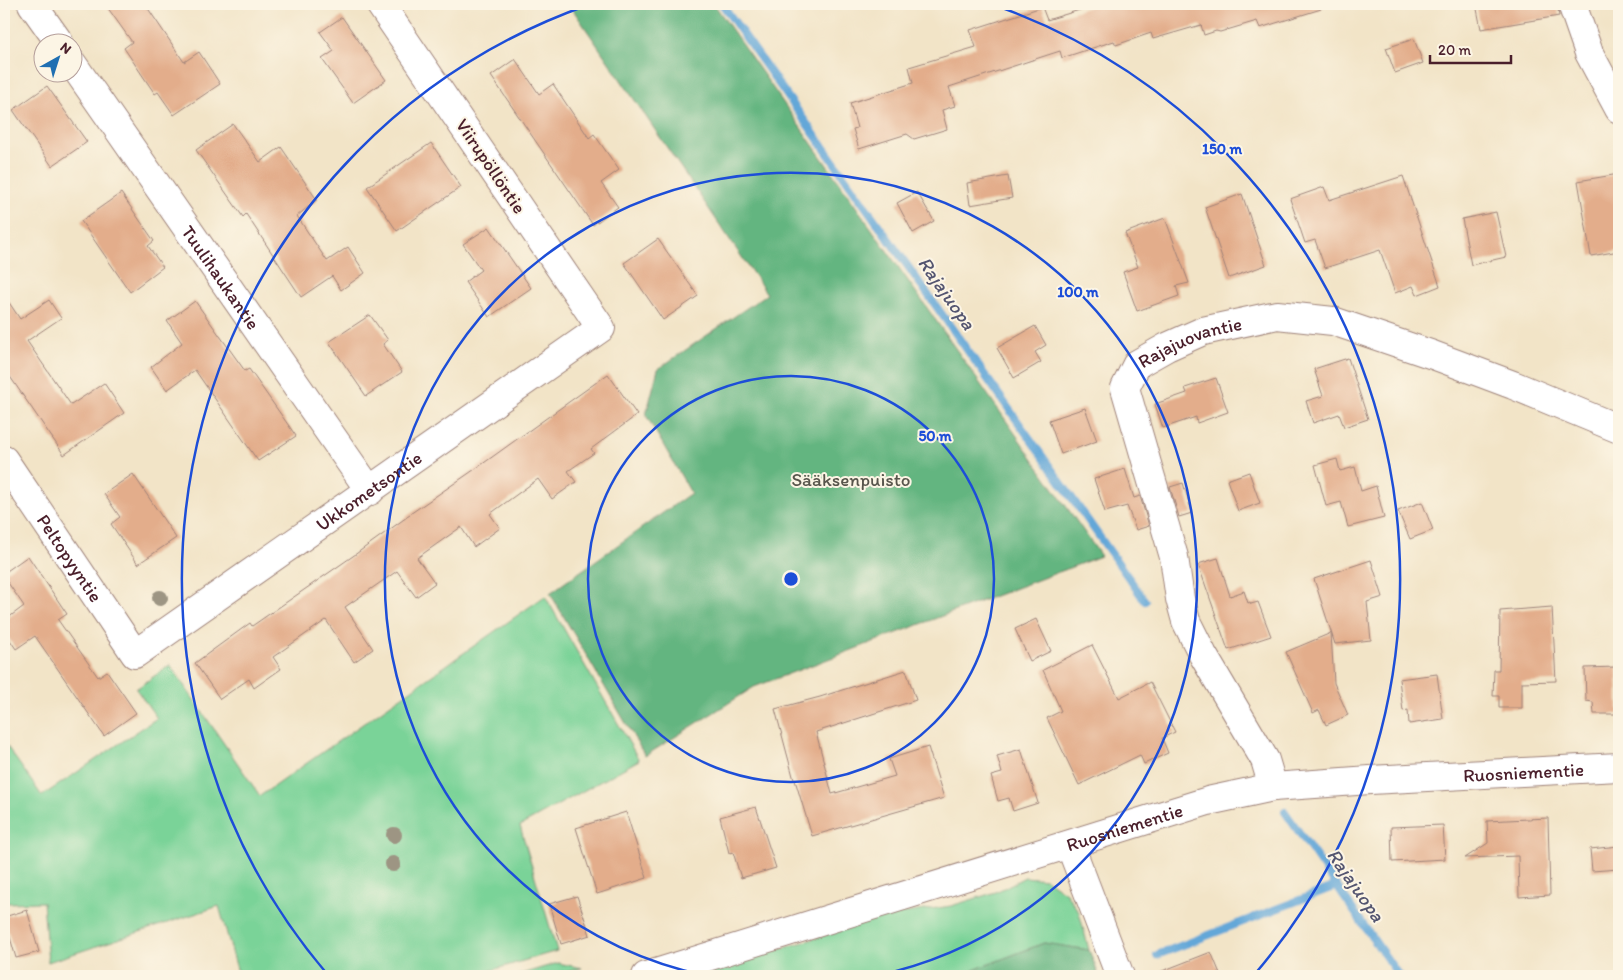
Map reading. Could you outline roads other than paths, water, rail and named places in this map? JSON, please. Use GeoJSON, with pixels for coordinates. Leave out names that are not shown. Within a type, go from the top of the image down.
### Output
{"type":"FeatureCollection","features":[{"type":"Feature","properties":{"kind":"street"},"geometry":{"type":"LineString","coordinates":[[32,4],[51,32]]}},
{"type":"Feature","properties":{"kind":"street","name":"Viirupöllöntie"},"geometry":{"type":"LineString","coordinates":[[380,4],[601,328]]}},
{"type":"Feature","properties":{"kind":"street"},"geometry":{"type":"LineString","coordinates":[[1572,4],[1589,53],[1619,109]]}},
{"type":"Feature","properties":{"kind":"street","name":"Tuulihaukantie"},"geometry":{"type":"LineString","coordinates":[[82,77],[370,491]]}},
{"type":"Feature","properties":{"kind":"street","name":"Rajajuovantie"},"geometry":{"type":"LineString","coordinates":[[1273,787],[1265,760],[1203,655],[1186,621],[1180,599],[1174,557],[1125,388],[1137,364],[1167,347],[1203,331],[1277,315],[1333,321],[1513,385],[1619,429]]}},
{"type":"Feature","properties":{"kind":"street","name":"Ukkometsontie"},"geometry":{"type":"LineString","coordinates":[[135,654],[601,328]]}},
{"type":"Feature","properties":{"kind":"street","name":"Peltopyyntie"},"geometry":{"type":"LineString","coordinates":[[4,460],[135,654]]}},
{"type":"Feature","properties":{"kind":"street","name":"Ruosniementie"},"geometry":{"type":"LineString","coordinates":[[646,976],[1208,801],[1273,787],[1370,780],[1619,768]]}},
{"type":"Feature","properties":{"kind":"street"},"geometry":{"type":"LineString","coordinates":[[1070,845],[1120,976]]}},
{"type":"Feature","properties":{"kind":"waterway","name":"Rajajuopa"},"geometry":{"type":"LineString","coordinates":[[722,4],[1145,601]]}},
{"type":"Feature","properties":{"kind":"waterway","name":"Rajajuopa"},"geometry":{"type":"LineString","coordinates":[[1285,812],[1399,976]]}},
{"type":"Feature","properties":{"kind":"waterway"},"geometry":{"type":"LineString","coordinates":[[1157,955],[1336,886]]}},
{"type":"Feature","properties":{"kind":"park label","name":"Sääksenpuisto"},"geometry":{"type":"Point","coordinates":[851,479]}}]}
